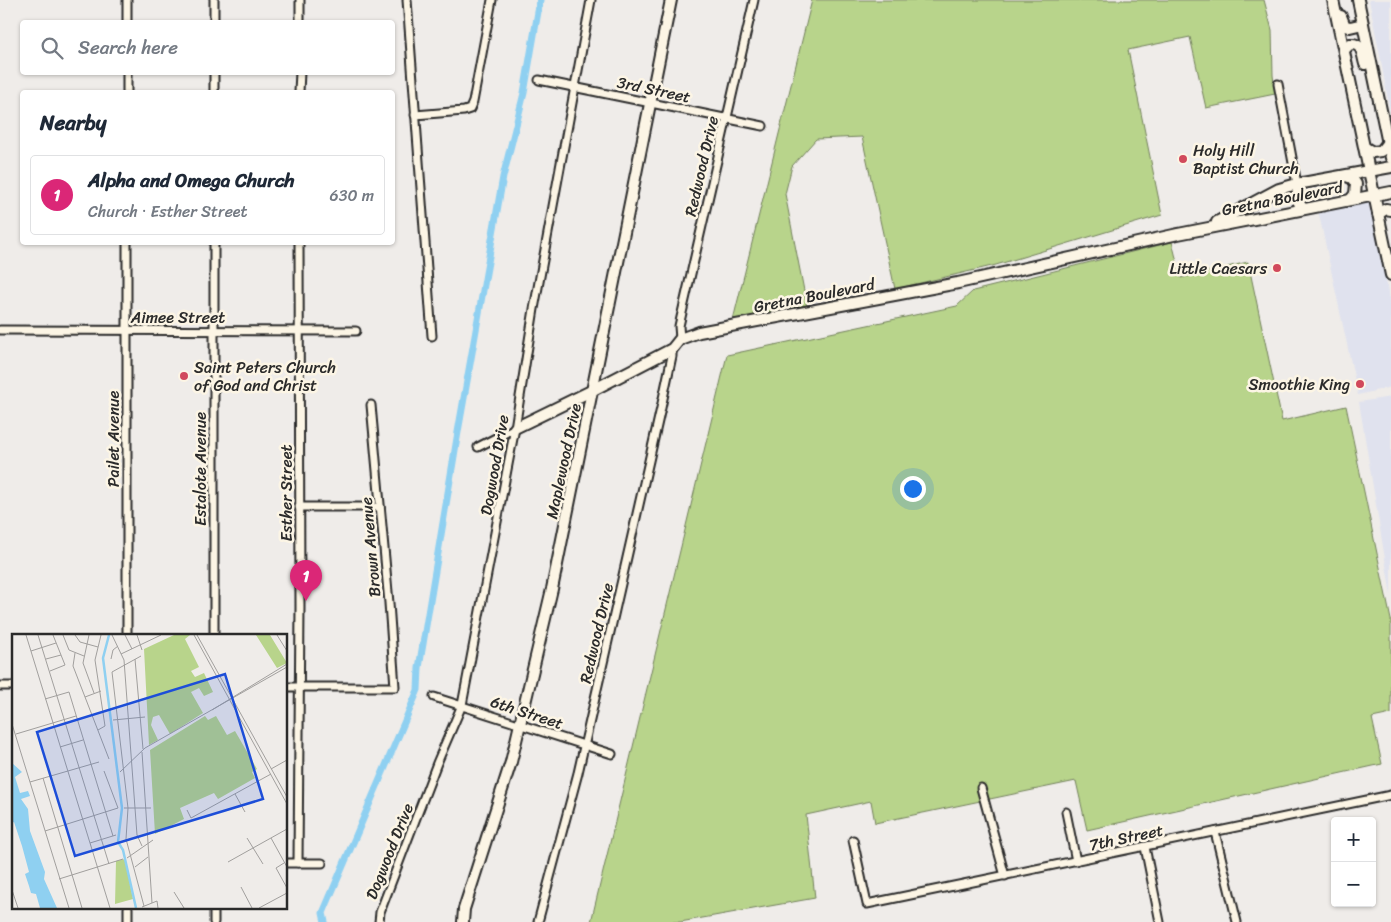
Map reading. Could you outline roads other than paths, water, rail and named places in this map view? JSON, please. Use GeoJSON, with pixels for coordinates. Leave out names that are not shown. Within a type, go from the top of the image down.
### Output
{"type":"FeatureCollection","features":[{"type":"Feature","properties":{"kind":"street"},"geometry":{"type":"LineString","coordinates":[[127,0],[127,20]]}},
{"type":"Feature","properties":{"kind":"street"},"geometry":{"type":"LineString","coordinates":[[214,0],[214,20]]}},
{"type":"Feature","properties":{"kind":"street"},"geometry":{"type":"LineString","coordinates":[[300,0],[300,20]]}},
{"type":"Feature","properties":{"kind":"street"},"geometry":{"type":"LineString","coordinates":[[407,0],[432,336]]}},
{"type":"Feature","properties":{"kind":"street"},"geometry":{"type":"LineString","coordinates":[[416,115],[470,109],[473,102],[492,0]]}},
{"type":"Feature","properties":{"kind":"street","name":"Dogwood Drive"},"geometry":{"type":"LineString","coordinates":[[379,922],[380,912],[437,763],[462,705],[515,428],[534,309],[591,0]]}},
{"type":"Feature","properties":{"kind":"street","name":"Maplewood Drive"},"geometry":{"type":"LineString","coordinates":[[462,922],[464,909],[511,762],[552,589],[671,0]]}},
{"type":"Feature","properties":{"kind":"street","name":"Redwood Drive"},"geometry":{"type":"LineString","coordinates":[[680,339],[679,326],[754,0]]}},
{"type":"Feature","properties":{"kind":"street"},"geometry":{"type":"LineString","coordinates":[[1334,0],[1391,275]]}},
{"type":"Feature","properties":{"kind":"street"},"geometry":{"type":"LineString","coordinates":[[1338,0],[1342,21],[1345,26],[1350,27],[1363,24]]}},
{"type":"Feature","properties":{"kind":"street"},"geometry":{"type":"LineString","coordinates":[[1358,0],[1391,158]]}},
{"type":"Feature","properties":{"kind":"street"},"geometry":{"type":"LineString","coordinates":[[1344,50],[1350,44],[1361,47],[1368,72],[1374,76]]}},
{"type":"Feature","properties":{"kind":"street"},"geometry":{"type":"LineString","coordinates":[[127,75],[127,90]]}},
{"type":"Feature","properties":{"kind":"street"},"geometry":{"type":"LineString","coordinates":[[214,75],[214,90]]}},
{"type":"Feature","properties":{"kind":"street"},"geometry":{"type":"LineString","coordinates":[[300,75],[300,90]]}},
{"type":"Feature","properties":{"kind":"street","name":"3rd Street"},"geometry":{"type":"LineString","coordinates":[[539,80],[763,126]]}},
{"type":"Feature","properties":{"kind":"street"},"geometry":{"type":"LineString","coordinates":[[1278,84],[1297,184],[1296,191],[1299,203],[1303,209]]}},
{"type":"Feature","properties":{"kind":"street"},"geometry":{"type":"LineString","coordinates":[[1364,147],[1373,152],[1381,151],[1388,142]]}},
{"type":"Feature","properties":{"kind":"street","name":"Gretna Boulevard"},"geometry":{"type":"LineString","coordinates":[[1178,234],[1226,218],[1264,196],[1297,184],[1391,167]]}},
{"type":"Feature","properties":{"kind":"street"},"geometry":{"type":"LineString","coordinates":[[1346,176],[1352,178],[1356,184],[1355,194],[1351,199]]}},
{"type":"Feature","properties":{"kind":"street","name":"Gretna Boulevard"},"geometry":{"type":"LineString","coordinates":[[680,339],[699,332],[958,282],[1178,234],[1391,192]]}},
{"type":"Feature","properties":{"kind":"street"},"geometry":{"type":"LineString","coordinates":[[1378,214],[1382,210],[1391,210]]}},
{"type":"Feature","properties":{"kind":"street","name":"Pailet Avenue"},"geometry":{"type":"LineString","coordinates":[[127,245],[128,634]]}},
{"type":"Feature","properties":{"kind":"street","name":"Estalote Avenue"},"geometry":{"type":"LineString","coordinates":[[214,245],[214,634]]}},
{"type":"Feature","properties":{"kind":"street","name":"Esther Street"},"geometry":{"type":"LineString","coordinates":[[298,863],[300,687],[299,245]]}},
{"type":"Feature","properties":{"kind":"street","name":"Aimee Street"},"geometry":{"type":"LineString","coordinates":[[0,330],[356,331]]}},
{"type":"Feature","properties":{"kind":"street"},"geometry":{"type":"LineString","coordinates":[[478,446],[672,349],[680,339]]}},
{"type":"Feature","properties":{"kind":"street","name":"Redwood Drive"},"geometry":{"type":"LineString","coordinates":[[538,922],[584,745],[661,408],[672,349]]}},
{"type":"Feature","properties":{"kind":"street","name":"Brown Avenue"},"geometry":{"type":"LineString","coordinates":[[300,687],[395,687],[371,405]]}},
{"type":"Feature","properties":{"kind":"street"},"geometry":{"type":"LineString","coordinates":[[299,507],[380,507]]}},
{"type":"Feature","properties":{"kind":"street"},"geometry":{"type":"LineString","coordinates":[[288,687],[300,687]]}},
{"type":"Feature","properties":{"kind":"street","name":"6th Street"},"geometry":{"type":"LineString","coordinates":[[434,697],[612,754]]}},
{"type":"Feature","properties":{"kind":"street"},"geometry":{"type":"LineString","coordinates":[[981,788],[1006,876]]}},
{"type":"Feature","properties":{"kind":"street","name":"7th Street"},"geometry":{"type":"LineString","coordinates":[[853,840],[867,904],[1391,795]]}},
{"type":"Feature","properties":{"kind":"street"},"geometry":{"type":"LineString","coordinates":[[1066,812],[1076,861]]}},
{"type":"Feature","properties":{"kind":"street"},"geometry":{"type":"LineString","coordinates":[[1215,832],[1237,922]]}},
{"type":"Feature","properties":{"kind":"street"},"geometry":{"type":"LineString","coordinates":[[1145,847],[1160,922]]}},
{"type":"Feature","properties":{"kind":"street"},"geometry":{"type":"LineString","coordinates":[[288,863],[322,863]]}},
{"type":"Feature","properties":{"kind":"waterway"},"geometry":{"type":"LineString","coordinates":[[325,922],[323,913],[418,690],[419,668],[458,432],[503,177],[524,93],[540,0]]}},
{"type":"Feature","properties":{"kind":"place","name":"Holy Hill Baptist Church"},"geometry":{"type":"Point","coordinates":[1183,159]}},
{"type":"Feature","properties":{"kind":"place","name":"Little Caesars"},"geometry":{"type":"Point","coordinates":[1277,268]}},
{"type":"Feature","properties":{"kind":"place","name":"Saint Peters Church of God and Christ"},"geometry":{"type":"Point","coordinates":[184,376]}},
{"type":"Feature","properties":{"kind":"place","name":"Smoothie King"},"geometry":{"type":"Point","coordinates":[1360,384]}},
{"type":"Feature","properties":{"kind":"place","name":"Alpha and Omega Church"},"geometry":{"type":"Point","coordinates":[306,601]}}]}
